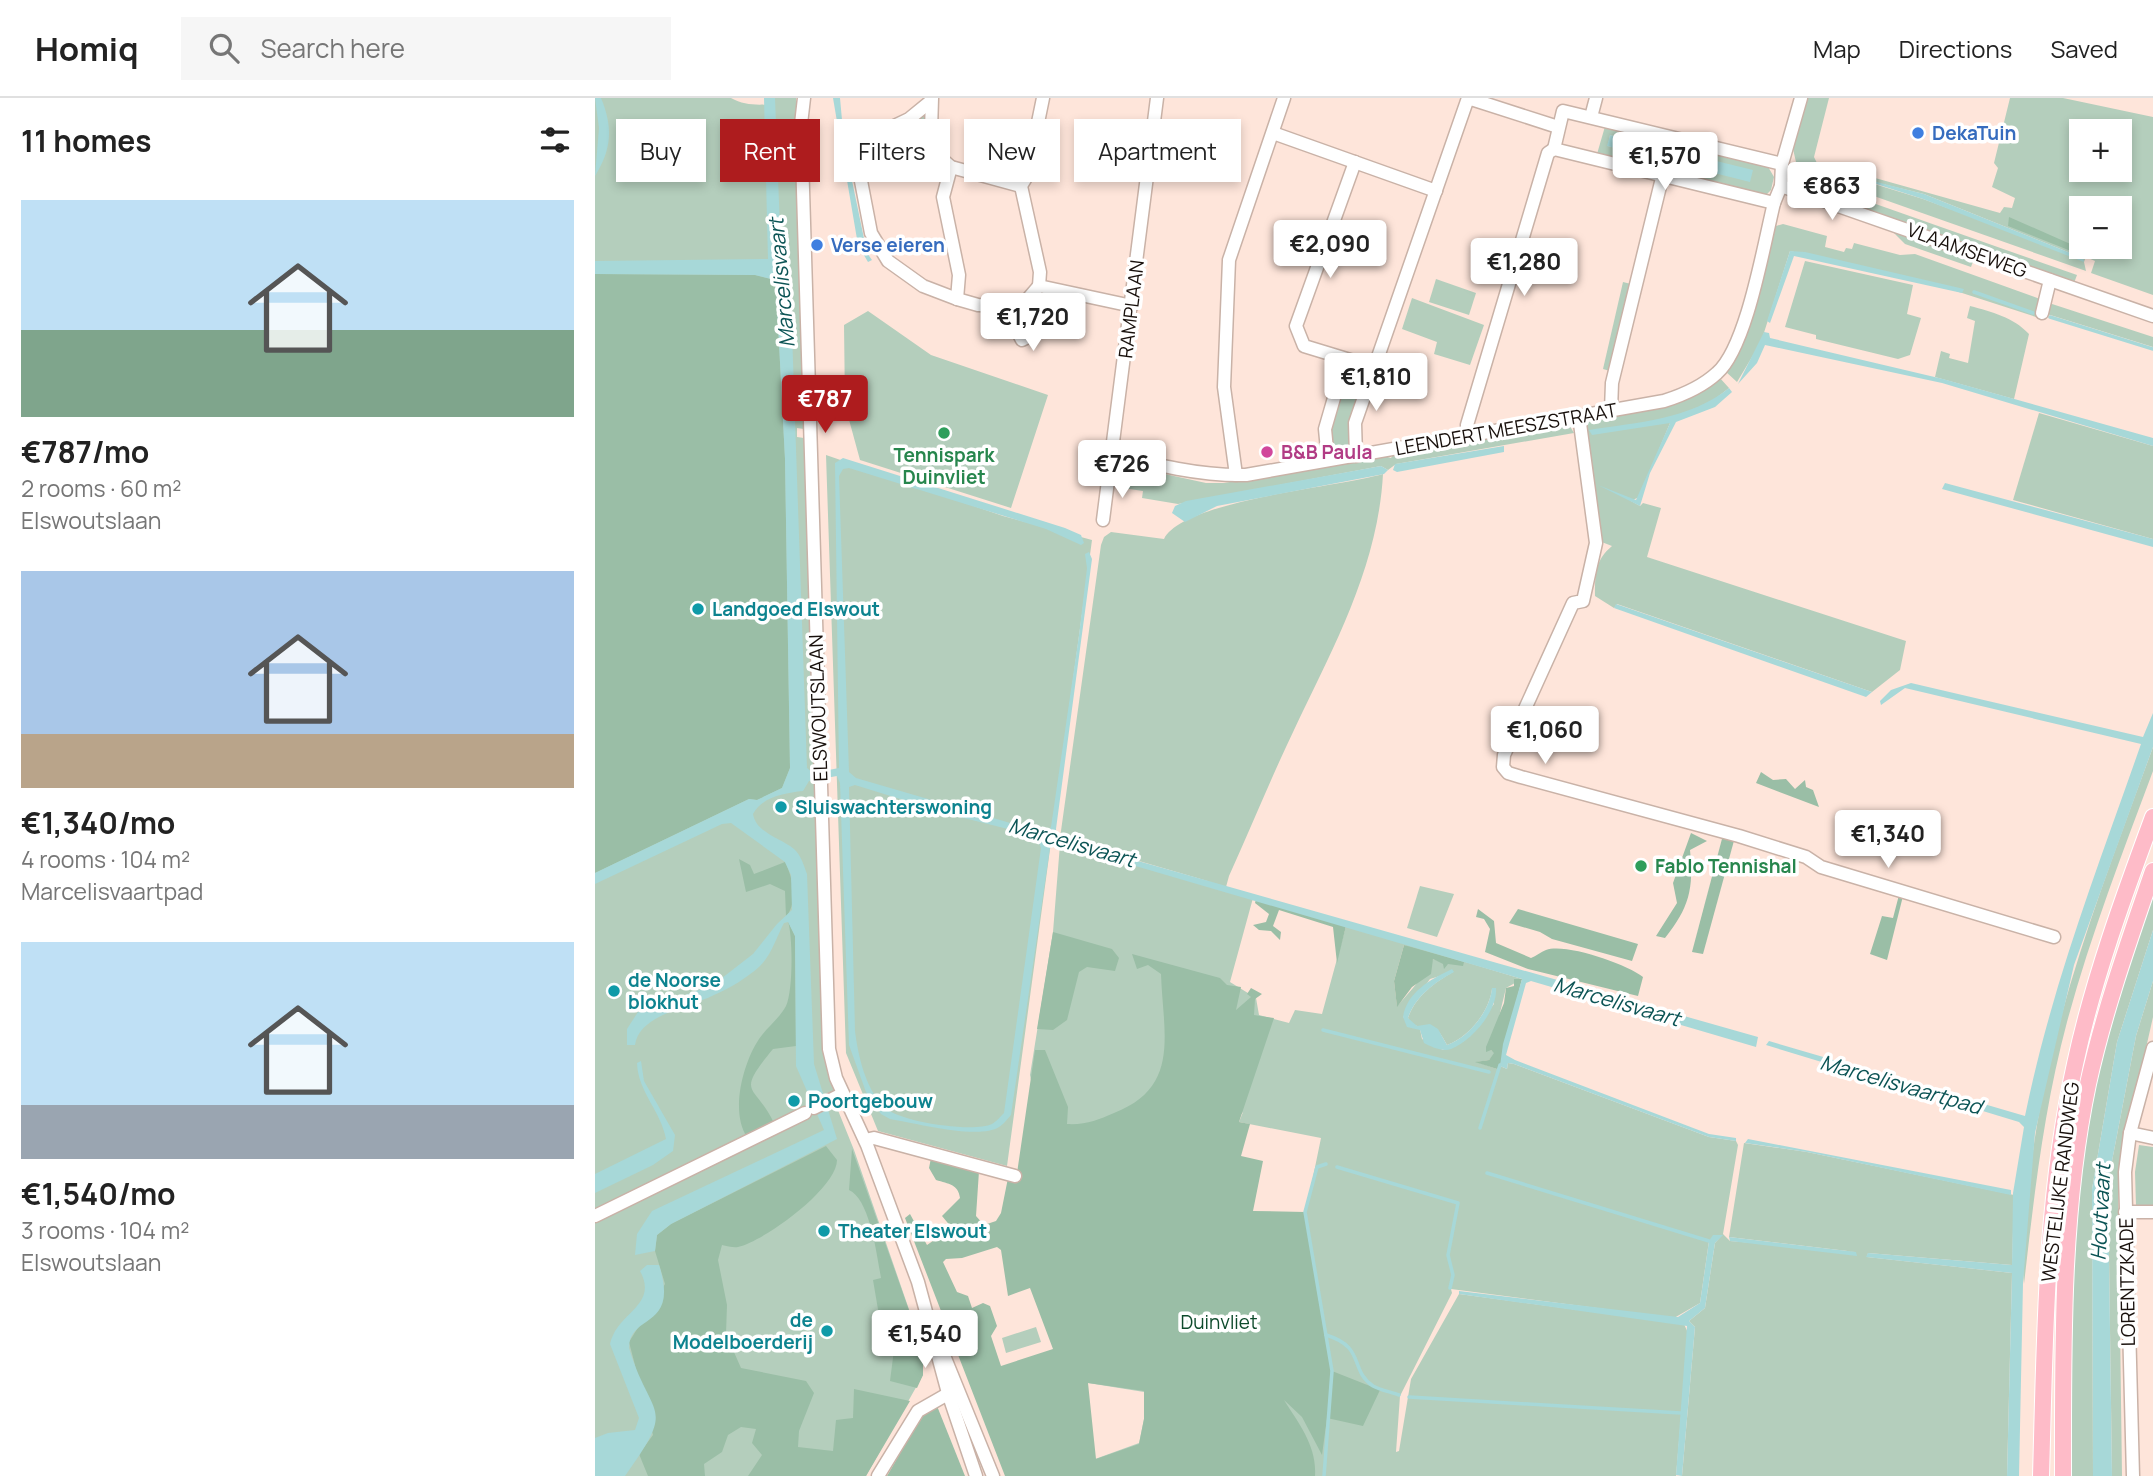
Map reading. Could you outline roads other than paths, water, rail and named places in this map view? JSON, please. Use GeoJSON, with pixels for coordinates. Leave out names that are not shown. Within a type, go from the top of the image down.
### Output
{"type":"FeatureCollection","features":[{"type":"Feature","properties":{"kind":"main road","name":"WESTELIJKE RANDWEG"},"geometry":{"type":"LineString","coordinates":[[2041,1476],[2047,1288],[2059,1151],[2074,1066],[2094,988],[2153,817]]}},
{"type":"Feature","properties":{"kind":"main road","name":"WESTELIJKE RANDWEG"},"geometry":{"type":"LineString","coordinates":[[2063,1476],[2066,1281],[2075,1171],[2088,1085],[2112,989],[2153,871]]}},
{"type":"Feature","properties":{"kind":"street","name":"ELSWOUTSLAAN"},"geometry":{"type":"LineString","coordinates":[[804,98],[801,166],[829,1049],[842,1094],[865,1140],[918,1282],[954,1391]]}},
{"type":"Feature","properties":{"kind":"street"},"geometry":{"type":"LineString","coordinates":[[861,182],[871,233],[888,261],[923,286],[978,305],[1004,306],[1027,300],[1039,286],[1040,272],[1021,186],[1027,176],[1043,98]]}},
{"type":"Feature","properties":{"kind":"street","name":"RAMPLAAN"},"geometry":{"type":"LineString","coordinates":[[1103,520],[1157,98]]}},
{"type":"Feature","properties":{"kind":"street"},"geometry":{"type":"LineString","coordinates":[[1236,475],[1224,387],[1229,260],[1284,98]]}},
{"type":"Feature","properties":{"kind":"street"},"geometry":{"type":"LineString","coordinates":[[1356,456],[1355,424],[1468,98],[1557,127]]}},
{"type":"Feature","properties":{"kind":"street"},"geometry":{"type":"LineString","coordinates":[[1591,117],[1596,98]]}},
{"type":"Feature","properties":{"kind":"street"},"geometry":{"type":"LineString","coordinates":[[1554,149],[1773,203],[1781,186],[1781,164],[1801,98]]}},
{"type":"Feature","properties":{"kind":"street"},"geometry":{"type":"LineString","coordinates":[[909,119],[932,99]]}},
{"type":"Feature","properties":{"kind":"street"},"geometry":{"type":"LineString","coordinates":[[931,119],[932,99]]}},
{"type":"Feature","properties":{"kind":"street"},"geometry":{"type":"LineString","coordinates":[[1467,436],[1467,425],[1549,153],[1554,149],[1562,104],[1591,117],[1781,164]]}},
{"type":"Feature","properties":{"kind":"street"},"geometry":{"type":"LineString","coordinates":[[1273,133],[1436,191]]}},
{"type":"Feature","properties":{"kind":"street"},"geometry":{"type":"LineString","coordinates":[[1355,162],[1296,326],[1304,346],[1373,367]]}},
{"type":"Feature","properties":{"kind":"street"},"geometry":{"type":"LineString","coordinates":[[950,164],[1021,186]]}},
{"type":"Feature","properties":{"kind":"street"},"geometry":{"type":"LineString","coordinates":[[1611,410],[1612,383],[1663,174]]}},
{"type":"Feature","properties":{"kind":"street"},"geometry":{"type":"LineString","coordinates":[[944,182],[943,197],[959,275],[957,299]]}},
{"type":"Feature","properties":{"kind":"street","name":"VLAAMSEWEG"},"geometry":{"type":"LineString","coordinates":[[1781,186],[2153,316]]}},
{"type":"Feature","properties":{"kind":"street","name":"LEENDERT MEESZSTRAAT"},"geometry":{"type":"LineString","coordinates":[[1111,453],[1175,470],[1236,475],[1356,456],[1673,398],[1719,372],[1737,342],[1773,203]]}},
{"type":"Feature","properties":{"kind":"street"},"geometry":{"type":"LineString","coordinates":[[2042,313],[2050,280]]}},
{"type":"Feature","properties":{"kind":"street"},"geometry":{"type":"LineString","coordinates":[[1039,286],[1132,306]]}},
{"type":"Feature","properties":{"kind":"street"},"geometry":{"type":"LineString","coordinates":[[1004,306],[1022,340],[1036,333],[1027,300]]}},
{"type":"Feature","properties":{"kind":"street"},"geometry":{"type":"LineString","coordinates":[[1328,460],[1325,429],[1345,360]]}},
{"type":"Feature","properties":{"kind":"street"},"geometry":{"type":"LineString","coordinates":[[1579,416],[1596,543],[1583,601],[1573,603],[1504,755],[1503,767],[1508,773],[1739,836],[1806,857],[1821,867],[2053,937]]}},
{"type":"Feature","properties":{"kind":"street","name":"LORENTZKADE"},"geometry":{"type":"LineString","coordinates":[[2133,1476],[2125,1172],[2130,1133],[2153,1048]]}},
{"type":"Feature","properties":{"kind":"street"},"geometry":{"type":"LineString","coordinates":[[595,1216],[842,1094]]}},
{"type":"Feature","properties":{"kind":"street"},"geometry":{"type":"LineString","coordinates":[[2130,1133],[2153,1138]]}},
{"type":"Feature","properties":{"kind":"street"},"geometry":{"type":"LineString","coordinates":[[865,1140],[874,1138],[1015,1176]]}},
{"type":"Feature","properties":{"kind":"street"},"geometry":{"type":"LineString","coordinates":[[2125,1212],[2153,1212]]}},
{"type":"Feature","properties":{"kind":"street"},"geometry":{"type":"LineString","coordinates":[[878,1476],[918,1411],[954,1391]]}},
{"type":"Feature","properties":{"kind":"street"},"geometry":{"type":"LineString","coordinates":[[954,1391],[976,1476]]}},
{"type":"Feature","properties":{"kind":"street"},"geometry":{"type":"LineString","coordinates":[[954,1391],[993,1476]]}},
{"type":"Feature","properties":{"kind":"water"},"geometry":{"type":"Polygon","coordinates":[[[595,98],[601,98],[605,109],[609,138],[605,156],[595,176],[599,128],[595,98]]]}},
{"type":"Feature","properties":{"kind":"water"},"geometry":{"type":"Polygon","coordinates":[[[764,98],[775,98],[776,119],[765,119],[764,98]]]}},
{"type":"Feature","properties":{"kind":"water"},"geometry":{"type":"Polygon","coordinates":[[[833,98],[840,98],[842,119],[837,119],[833,98]]]}},
{"type":"Feature","properties":{"kind":"water"},"geometry":{"type":"Polygon","coordinates":[[[1610,135],[1753,170],[1750,182],[1607,146],[1610,135]]]}},
{"type":"Feature","properties":{"kind":"water"},"geometry":{"type":"Polygon","coordinates":[[[1845,174],[1924,194],[2069,252],[2069,256],[1923,199],[1845,174]]]}},
{"type":"Feature","properties":{"kind":"water","name":"Marcelisvaart"},"geometry":{"type":"Polygon","coordinates":[[[766,182],[778,182],[781,255],[791,303],[807,768],[813,773],[839,768],[835,463],[843,458],[1065,528],[1081,535],[1084,543],[1081,545],[1046,529],[849,468],[843,469],[839,476],[849,772],[856,778],[1045,833],[1051,827],[1079,635],[1087,568],[1085,554],[1089,552],[1092,559],[1056,829],[1057,838],[1758,1037],[1756,1047],[1531,981],[1526,983],[1506,1055],[1709,1134],[1736,1138],[1736,1141],[1709,1137],[1514,1064],[1508,1063],[1507,1069],[1500,1066],[1503,1044],[1522,979],[1057,843],[1050,848],[1011,1115],[999,1127],[977,1132],[890,1119],[881,1114],[866,1092],[849,1045],[840,783],[837,776],[809,781],[803,791],[768,800],[753,814],[755,821],[764,831],[796,851],[807,874],[814,1064],[837,1139],[671,1224],[657,1235],[655,1251],[635,1255],[637,1234],[652,1211],[824,1130],[796,1066],[795,936],[788,922],[784,923],[764,961],[750,975],[720,992],[656,1019],[639,1034],[635,1045],[627,1045],[627,1029],[638,1012],[713,985],[753,954],[792,910],[791,875],[785,862],[731,823],[722,824],[595,884],[595,873],[749,799],[757,800],[782,788],[790,768],[785,459],[776,285],[771,279],[755,275],[595,274],[595,261],[768,259],[766,182]],[[855,785],[849,787],[855,1031],[860,1060],[871,1090],[891,1112],[919,1121],[969,1127],[994,1123],[1004,1113],[1041,848],[1037,838],[952,815],[855,785]]]}},
{"type":"Feature","properties":{"kind":"water"},"geometry":{"type":"Polygon","coordinates":[[[847,182],[852,182],[867,253],[872,260],[868,262],[858,245],[847,182]]]}},
{"type":"Feature","properties":{"kind":"water"},"geometry":{"type":"Polygon","coordinates":[[[1790,251],[1805,252],[1964,289],[1962,293],[1794,256],[1770,323],[1767,321],[1790,251]]]}},
{"type":"Feature","properties":{"kind":"water"},"geometry":{"type":"Polygon","coordinates":[[[1764,332],[1769,333],[1770,338],[1943,379],[2153,438],[2153,446],[1942,383],[1765,345],[1757,363],[1738,384],[1764,332]]]}},
{"type":"Feature","properties":{"kind":"water"},"geometry":{"type":"Polygon","coordinates":[[[1729,388],[1732,392],[1715,407],[1676,422],[1650,473],[1640,506],[1598,485],[1636,500],[1670,423],[1592,435],[1589,430],[1644,422],[1680,413],[1714,399],[1729,388]]]}},
{"type":"Feature","properties":{"kind":"water"},"geometry":{"type":"Polygon","coordinates":[[[1504,446],[1504,452],[1397,472],[1393,470],[1395,464],[1504,446]]]}},
{"type":"Feature","properties":{"kind":"water"},"geometry":{"type":"Polygon","coordinates":[[[1381,466],[1388,470],[1384,474],[1217,506],[1185,522],[1172,513],[1175,506],[1186,501],[1381,466]]]}},
{"type":"Feature","properties":{"kind":"water"},"geometry":{"type":"Polygon","coordinates":[[[1945,483],[2153,539],[2153,547],[1942,489],[1945,483]]]}},
{"type":"Feature","properties":{"kind":"water"},"geometry":{"type":"Polygon","coordinates":[[[1616,604],[1872,692],[1866,697],[1614,608],[1616,604]]]}},
{"type":"Feature","properties":{"kind":"water","name":"Marcelisvaartpad"},"geometry":{"type":"Polygon","coordinates":[[[1911,683],[2143,737],[2153,713],[2153,747],[2074,965],[2035,1133],[2023,1283],[2019,1476],[2007,1476],[2012,1273],[1866,1257],[1868,1253],[2012,1265],[2013,1193],[2024,1127],[2019,1122],[1766,1045],[1769,1041],[2025,1116],[2062,974],[2141,744],[1905,688],[1881,705],[1880,701],[1891,690],[1911,683]]]}},
{"type":"Feature","properties":{"kind":"water","name":"Houtvaart"},"geometry":{"type":"Polygon","coordinates":[[[2153,930],[2153,981],[2136,1036],[2108,1182],[2112,1476],[2093,1476],[2092,1189],[2117,1042],[2153,930]]]}},
{"type":"Feature","properties":{"kind":"water"},"geometry":{"type":"Polygon","coordinates":[[[1452,969],[1454,972],[1433,985],[1415,1003],[1408,1018],[1417,1026],[1430,1024],[1438,1029],[1447,1045],[1463,1036],[1477,1022],[1487,1006],[1492,988],[1496,988],[1496,997],[1488,1015],[1475,1032],[1448,1050],[1424,1043],[1420,1030],[1407,1027],[1403,1017],[1409,1000],[1421,987],[1452,969]]]}},
{"type":"Feature","properties":{"kind":"water"},"geometry":{"type":"Polygon","coordinates":[[[641,1061],[644,1081],[675,1135],[673,1151],[653,1165],[595,1193],[595,1174],[666,1139],[641,1083],[637,1063],[641,1061]]]}},
{"type":"Feature","properties":{"kind":"water"},"geometry":{"type":"Polygon","coordinates":[[[1748,1139],[2011,1190],[2011,1195],[1807,1152],[1745,1143],[1748,1139]]]}},
{"type":"Feature","properties":{"kind":"water"},"geometry":{"type":"Polygon","coordinates":[[[1713,1235],[1723,1235],[1715,1243],[1705,1308],[1689,1321],[1695,1327],[1682,1476],[1676,1475],[1687,1326],[1459,1294],[1459,1291],[1678,1317],[1700,1303],[1709,1241],[1713,1235]]]}},
{"type":"Feature","properties":{"kind":"water"},"geometry":{"type":"Polygon","coordinates":[[[1729,1237],[1856,1252],[1857,1256],[1730,1241],[1729,1237]]]}},
{"type":"Feature","properties":{"kind":"water"},"geometry":{"type":"Polygon","coordinates":[[[647,1265],[659,1265],[664,1286],[663,1300],[659,1311],[631,1337],[629,1348],[655,1412],[655,1422],[651,1435],[625,1476],[595,1476],[595,1438],[608,1433],[635,1430],[639,1418],[610,1344],[620,1324],[641,1301],[644,1283],[640,1271],[647,1265]]]}},
{"type":"Feature","properties":{"kind":"waterway"},"geometry":{"type":"LineString","coordinates":[[1974,292],[2033,313]]}},
{"type":"Feature","properties":{"kind":"waterway"},"geometry":{"type":"LineString","coordinates":[[2050,317],[2153,349]]}},
{"type":"Feature","properties":{"kind":"waterway"},"geometry":{"type":"LineString","coordinates":[[1323,1030],[1489,1072]]}},
{"type":"Feature","properties":{"kind":"waterway"},"geometry":{"type":"LineString","coordinates":[[1480,1128],[1500,1065]]}},
{"type":"Feature","properties":{"kind":"waterway"},"geometry":{"type":"LineString","coordinates":[[1324,1476],[1332,1371],[1305,1212],[1317,1167],[1326,1164]]}},
{"type":"Feature","properties":{"kind":"waterway"},"geometry":{"type":"LineString","coordinates":[[1337,1167],[1458,1203],[1448,1255],[1453,1275],[1450,1288]]}},
{"type":"Feature","properties":{"kind":"waterway"},"geometry":{"type":"LineString","coordinates":[[1487,1173],[1709,1241]]}},
{"type":"Feature","properties":{"kind":"waterway"},"geometry":{"type":"LineString","coordinates":[[1326,1335],[1347,1346],[1361,1373],[1373,1386],[1399,1395]]}},
{"type":"Feature","properties":{"kind":"waterway"},"geometry":{"type":"LineString","coordinates":[[1409,1397],[1681,1413]]}},
{"type":"Feature","properties":{"kind":"place","name":"DekaTuin"},"geometry":{"type":"Point","coordinates":[1918,133]}},
{"type":"Feature","properties":{"kind":"place","name":"Verse eieren"},"geometry":{"type":"Point","coordinates":[817,245]}},
{"type":"Feature","properties":{"kind":"place","name":"Tennispark Duinvliet"},"geometry":{"type":"Point","coordinates":[944,433]}},
{"type":"Feature","properties":{"kind":"place","name":"B&B Paula"},"geometry":{"type":"Point","coordinates":[1267,452]}},
{"type":"Feature","properties":{"kind":"place","name":"Landgoed Elswout"},"geometry":{"type":"Point","coordinates":[698,609]}},
{"type":"Feature","properties":{"kind":"place","name":"Sluiswachterswoning"},"geometry":{"type":"Point","coordinates":[781,807]}},
{"type":"Feature","properties":{"kind":"place","name":"Fablo Tennishal"},"geometry":{"type":"Point","coordinates":[1641,866]}},
{"type":"Feature","properties":{"kind":"place","name":"de Noorse blokhut"},"geometry":{"type":"Point","coordinates":[614,991]}},
{"type":"Feature","properties":{"kind":"place","name":"Poortgebouw"},"geometry":{"type":"Point","coordinates":[794,1101]}},
{"type":"Feature","properties":{"kind":"place","name":"Theater Elswout"},"geometry":{"type":"Point","coordinates":[824,1231]}},
{"type":"Feature","properties":{"kind":"place","name":"de Modelboerderij"},"geometry":{"type":"Point","coordinates":[827,1331]}},
{"type":"Feature","properties":{"kind":"park label","name":"Duinvliet"},"geometry":{"type":"Point","coordinates":[1219,1322]}}]}
